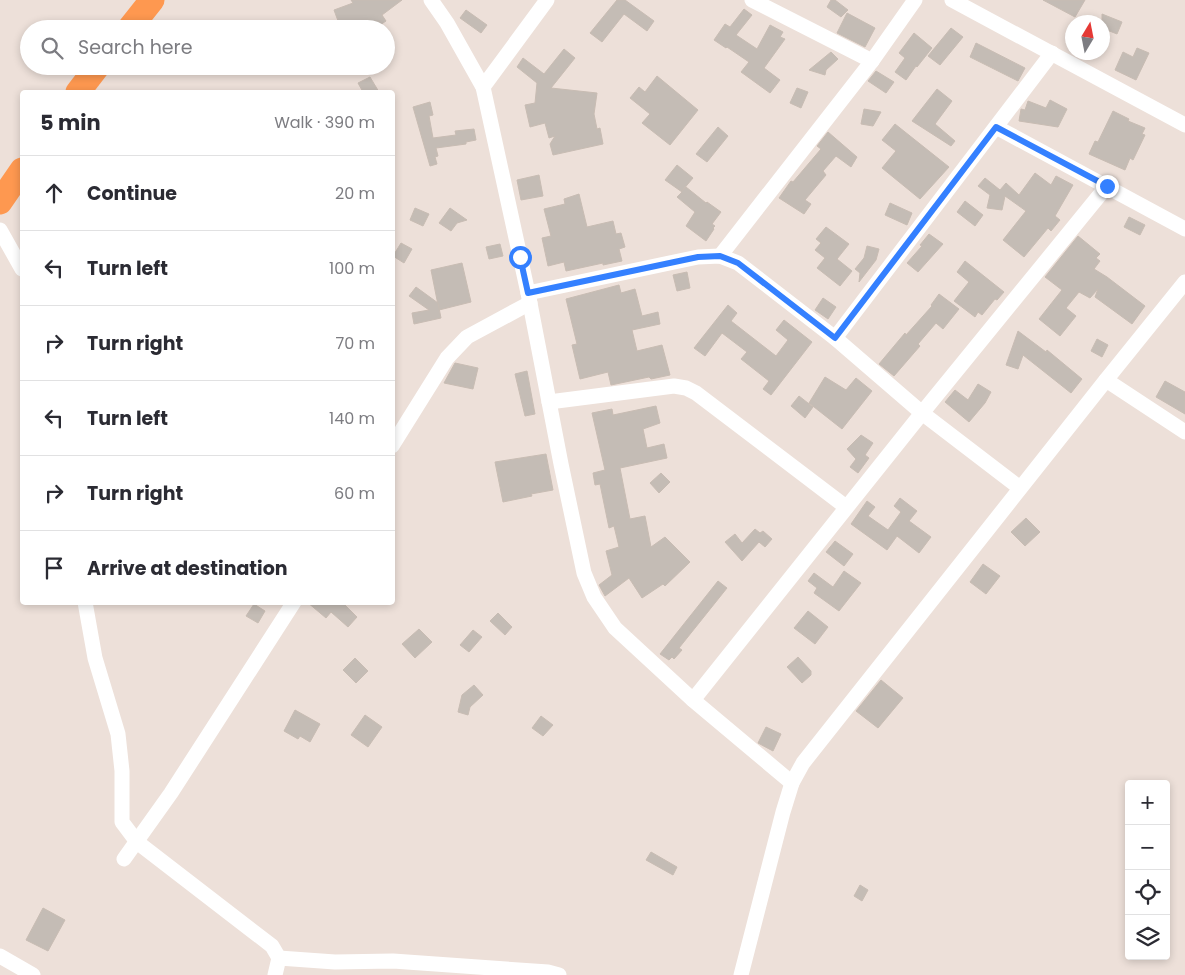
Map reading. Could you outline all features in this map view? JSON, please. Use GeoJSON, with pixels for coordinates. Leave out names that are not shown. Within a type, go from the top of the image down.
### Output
{"type":"FeatureCollection","features":[{"type":"Feature","properties":{"kind":"highway"},"geometry":{"type":"LineString","coordinates":[[136,20],[152,0]]}},
{"type":"Feature","properties":{"kind":"highway"},"geometry":{"type":"LineString","coordinates":[[80,90],[91,75]]}},
{"type":"Feature","properties":{"kind":"highway"},"geometry":{"type":"LineString","coordinates":[[0,202],[20,173]]}},
{"type":"Feature","properties":{"kind":"street"},"geometry":{"type":"LineString","coordinates":[[431,0],[447,23],[483,88],[529,298],[584,573],[594,597],[615,628],[693,700],[792,783]]}},
{"type":"Feature","properties":{"kind":"street"},"geometry":{"type":"LineString","coordinates":[[483,88],[547,0]]}},
{"type":"Feature","properties":{"kind":"street"},"geometry":{"type":"LineString","coordinates":[[752,0],[872,61]]}},
{"type":"Feature","properties":{"kind":"street"},"geometry":{"type":"LineString","coordinates":[[720,256],[872,61],[915,0]]}},
{"type":"Feature","properties":{"kind":"street"},"geometry":{"type":"LineString","coordinates":[[952,0],[1185,125]]}},
{"type":"Feature","properties":{"kind":"street"},"geometry":{"type":"LineString","coordinates":[[835,338],[1052,53]]}},
{"type":"Feature","properties":{"kind":"street"},"geometry":{"type":"LineString","coordinates":[[996,127],[1185,228]]}},
{"type":"Feature","properties":{"kind":"street"},"geometry":{"type":"LineString","coordinates":[[693,700],[846,507],[1107,186]]}},
{"type":"Feature","properties":{"kind":"street"},"geometry":{"type":"LineString","coordinates":[[0,230],[20,265]]}},
{"type":"Feature","properties":{"kind":"street"},"geometry":{"type":"LineString","coordinates":[[395,441],[447,358],[467,337],[529,298],[698,257],[720,256],[738,263],[835,338],[922,413],[1020,488]]}},
{"type":"Feature","properties":{"kind":"street"},"geometry":{"type":"LineString","coordinates":[[741,975],[792,783],[803,763],[1185,282]]}},
{"type":"Feature","properties":{"kind":"street"},"geometry":{"type":"LineString","coordinates":[[1106,380],[1185,432]]}},
{"type":"Feature","properties":{"kind":"street"},"geometry":{"type":"LineString","coordinates":[[549,402],[674,386],[686,388],[696,392],[846,507]]}},
{"type":"Feature","properties":{"kind":"street"},"geometry":{"type":"LineString","coordinates":[[86,605],[95,658],[118,734],[122,771],[122,822],[137,842],[272,946],[279,958],[275,975]]}},
{"type":"Feature","properties":{"kind":"street"},"geometry":{"type":"LineString","coordinates":[[124,860],[171,793],[292,605]]}},
{"type":"Feature","properties":{"kind":"street"},"geometry":{"type":"LineString","coordinates":[[0,956],[33,975]]}},
{"type":"Feature","properties":{"kind":"street"},"geometry":{"type":"LineString","coordinates":[[279,958],[335,962],[393,960],[548,972],[559,975]]}},
{"type":"Feature","properties":{"kind":"building"},"geometry":{"type":"Polygon","coordinates":[[[351,0],[402,0],[382,15],[385,20],[338,20],[334,10],[353,3],[351,0]]]}},
{"type":"Feature","properties":{"kind":"building"},"geometry":{"type":"Polygon","coordinates":[[[617,0],[625,0],[654,21],[647,31],[624,14],[602,42],[590,33],[617,0]]]}},
{"type":"Feature","properties":{"kind":"building"},"geometry":{"type":"Polygon","coordinates":[[[831,0],[835,0],[848,10],[841,17],[827,7],[831,0]]]}},
{"type":"Feature","properties":{"kind":"building"},"geometry":{"type":"Polygon","coordinates":[[[1043,0],[1085,0],[1076,15],[1071,15],[1043,0]]]}},
{"type":"Feature","properties":{"kind":"building"},"geometry":{"type":"Polygon","coordinates":[[[744,9],[752,15],[736,35],[757,49],[770,25],[783,32],[780,37],[785,39],[764,68],[780,80],[770,93],[741,72],[749,62],[714,40],[725,24],[730,27],[744,9]]]}},
{"type":"Feature","properties":{"kind":"building"},"geometry":{"type":"Polygon","coordinates":[[[466,10],[487,25],[481,33],[460,18],[466,10]]]}},
{"type":"Feature","properties":{"kind":"building"},"geometry":{"type":"Polygon","coordinates":[[[847,13],[875,28],[865,47],[837,33],[847,13]]]}},
{"type":"Feature","properties":{"kind":"building"},"geometry":{"type":"Polygon","coordinates":[[[1110,17],[1122,22],[1117,34],[1110,31],[1110,17]]]}},
{"type":"Feature","properties":{"kind":"building"},"geometry":{"type":"Polygon","coordinates":[[[951,28],[963,37],[940,65],[928,56],[951,28]]]}},
{"type":"Feature","properties":{"kind":"building"},"geometry":{"type":"Polygon","coordinates":[[[914,33],[932,48],[906,80],[895,72],[905,58],[899,53],[914,33]]]}},
{"type":"Feature","properties":{"kind":"building"},"geometry":{"type":"Polygon","coordinates":[[[976,43],[1025,68],[1018,81],[970,57],[976,43]]]}},
{"type":"Feature","properties":{"kind":"building"},"geometry":{"type":"Polygon","coordinates":[[[1137,48],[1149,53],[1136,80],[1115,70],[1123,52],[1133,57],[1137,48]]]}},
{"type":"Feature","properties":{"kind":"building"},"geometry":{"type":"Polygon","coordinates":[[[564,49],[575,58],[551,88],[597,93],[594,114],[597,129],[600,128],[603,144],[553,155],[550,144],[555,136],[549,138],[545,123],[530,127],[525,105],[535,103],[537,83],[517,67],[523,58],[544,74],[564,49]]]}},
{"type":"Feature","properties":{"kind":"building"},"geometry":{"type":"Polygon","coordinates":[[[831,52],[838,59],[826,70],[825,75],[809,70],[831,52]]]}},
{"type":"Feature","properties":{"kind":"building"},"geometry":{"type":"Polygon","coordinates":[[[876,71],[894,82],[886,93],[868,81],[876,71]]]}},
{"type":"Feature","properties":{"kind":"building"},"geometry":{"type":"Polygon","coordinates":[[[657,76],[698,110],[670,145],[642,123],[650,114],[630,98],[639,87],[645,92],[657,76]]]}},
{"type":"Feature","properties":{"kind":"building"},"geometry":{"type":"Polygon","coordinates":[[[370,77],[378,90],[362,90],[358,83],[370,77]]]}},
{"type":"Feature","properties":{"kind":"building"},"geometry":{"type":"Polygon","coordinates":[[[797,88],[808,92],[801,108],[790,103],[797,88]]]}},
{"type":"Feature","properties":{"kind":"building"},"geometry":{"type":"Polygon","coordinates":[[[937,89],[952,101],[935,124],[955,141],[951,146],[912,121],[937,89]]]}},
{"type":"Feature","properties":{"kind":"building"},"geometry":{"type":"Polygon","coordinates":[[[1050,100],[1067,109],[1058,127],[1019,121],[1021,109],[1025,110],[1028,101],[1046,108],[1050,100]]]}},
{"type":"Feature","properties":{"kind":"building"},"geometry":{"type":"Polygon","coordinates":[[[430,102],[433,115],[429,116],[433,138],[456,135],[455,131],[474,129],[476,140],[466,142],[466,144],[436,148],[438,156],[435,157],[437,164],[430,166],[413,107],[430,102]]]}},
{"type":"Feature","properties":{"kind":"building"},"geometry":{"type":"Polygon","coordinates":[[[864,109],[881,112],[873,126],[861,124],[864,109]]]}},
{"type":"Feature","properties":{"kind":"building"},"geometry":{"type":"Polygon","coordinates":[[[1113,111],[1129,119],[1128,121],[1145,128],[1142,134],[1145,135],[1133,160],[1130,158],[1125,170],[1089,154],[1095,141],[1098,142],[1113,111]]]}},
{"type":"Feature","properties":{"kind":"building"},"geometry":{"type":"Polygon","coordinates":[[[895,124],[949,167],[920,199],[882,168],[896,151],[882,140],[895,124]]]}},
{"type":"Feature","properties":{"kind":"building"},"geometry":{"type":"Polygon","coordinates":[[[718,127],[728,136],[707,162],[696,154],[718,127]]]}},
{"type":"Feature","properties":{"kind":"building"},"geometry":{"type":"Polygon","coordinates":[[[828,132],[857,157],[851,167],[836,156],[823,171],[826,175],[805,200],[811,204],[804,214],[779,198],[791,181],[793,182],[821,149],[817,146],[828,132]]]}},
{"type":"Feature","properties":{"kind":"building"},"geometry":{"type":"Polygon","coordinates":[[[677,165],[693,178],[682,191],[686,187],[721,212],[712,224],[715,226],[714,229],[706,241],[686,226],[695,212],[677,197],[682,192],[665,180],[677,165]]]}},
{"type":"Feature","properties":{"kind":"building"},"geometry":{"type":"Polygon","coordinates":[[[1035,173],[1051,185],[1056,176],[1073,185],[1055,216],[1060,220],[1051,231],[1048,228],[1024,257],[1003,240],[1026,211],[1005,196],[1002,210],[987,208],[990,195],[978,186],[985,178],[1000,190],[1006,183],[1019,195],[1035,173]]]}},
{"type":"Feature","properties":{"kind":"building"},"geometry":{"type":"Polygon","coordinates":[[[539,175],[543,196],[521,200],[517,180],[539,175]]]}},
{"type":"Feature","properties":{"kind":"building"},"geometry":{"type":"Polygon","coordinates":[[[579,194],[587,227],[613,221],[616,234],[621,233],[625,247],[619,249],[622,261],[566,271],[564,262],[548,266],[542,238],[551,236],[544,209],[565,204],[564,199],[579,194]]]}},
{"type":"Feature","properties":{"kind":"building"},"geometry":{"type":"Polygon","coordinates":[[[965,201],[983,215],[975,226],[957,212],[965,201]]]}},
{"type":"Feature","properties":{"kind":"building"},"geometry":{"type":"Polygon","coordinates":[[[890,203],[912,213],[907,225],[885,215],[890,203]]]}},
{"type":"Feature","properties":{"kind":"building"},"geometry":{"type":"Polygon","coordinates":[[[415,208],[429,214],[423,226],[410,220],[415,208]]]}},
{"type":"Feature","properties":{"kind":"building"},"geometry":{"type":"Polygon","coordinates":[[[450,208],[467,220],[457,223],[451,231],[439,223],[450,208]]]}},
{"type":"Feature","properties":{"kind":"building"},"geometry":{"type":"Polygon","coordinates":[[[1129,217],[1145,225],[1140,235],[1124,227],[1129,217]]]}},
{"type":"Feature","properties":{"kind":"building"},"geometry":{"type":"Polygon","coordinates":[[[826,227],[849,244],[837,259],[852,271],[840,286],[817,268],[825,258],[815,250],[821,243],[816,239],[826,227]]]}},
{"type":"Feature","properties":{"kind":"building"},"geometry":{"type":"Polygon","coordinates":[[[929,234],[943,244],[918,272],[907,263],[922,246],[920,245],[929,234]]]}},
{"type":"Feature","properties":{"kind":"building"},"geometry":{"type":"Polygon","coordinates":[[[1078,236],[1100,254],[1096,258],[1100,261],[1094,269],[1145,306],[1132,324],[1095,297],[1098,289],[1090,298],[1079,292],[1066,308],[1076,316],[1060,336],[1039,319],[1062,290],[1045,277],[1078,236]]]}},
{"type":"Feature","properties":{"kind":"building"},"geometry":{"type":"Polygon","coordinates":[[[401,243],[412,249],[404,263],[395,257],[395,253],[401,243]]]}},
{"type":"Feature","properties":{"kind":"building"},"geometry":{"type":"Polygon","coordinates":[[[500,244],[503,256],[489,259],[486,247],[500,244]]]}},
{"type":"Feature","properties":{"kind":"building"},"geometry":{"type":"Polygon","coordinates":[[[867,246],[879,249],[876,260],[859,282],[860,273],[855,269],[864,258],[867,246]]]}},
{"type":"Feature","properties":{"kind":"building"},"geometry":{"type":"Polygon","coordinates":[[[965,261],[1004,292],[997,300],[995,299],[982,315],[978,312],[975,317],[954,301],[969,282],[957,272],[965,261]]]}},
{"type":"Feature","properties":{"kind":"building"},"geometry":{"type":"Polygon","coordinates":[[[462,263],[471,302],[439,310],[431,270],[462,263]]]}},
{"type":"Feature","properties":{"kind":"building"},"geometry":{"type":"Polygon","coordinates":[[[687,272],[690,288],[677,291],[673,275],[687,272]]]}},
{"type":"Feature","properties":{"kind":"building"},"geometry":{"type":"Polygon","coordinates":[[[619,285],[621,293],[635,289],[642,316],[658,312],[660,324],[632,330],[637,351],[662,345],[670,375],[651,379],[649,377],[611,385],[608,372],[580,379],[572,345],[577,344],[566,299],[619,285]]]}},
{"type":"Feature","properties":{"kind":"building"},"geometry":{"type":"Polygon","coordinates":[[[416,287],[438,303],[441,318],[414,324],[412,313],[429,310],[409,296],[416,287]]]}},
{"type":"Feature","properties":{"kind":"building"},"geometry":{"type":"Polygon","coordinates":[[[939,294],[959,309],[943,329],[936,323],[918,344],[920,346],[894,376],[879,364],[905,333],[906,335],[932,306],[939,294]]]}},
{"type":"Feature","properties":{"kind":"building"},"geometry":{"type":"Polygon","coordinates":[[[823,298],[836,307],[828,319],[815,310],[823,298]]]}},
{"type":"Feature","properties":{"kind":"building"},"geometry":{"type":"Polygon","coordinates":[[[728,305],[737,313],[731,321],[776,356],[788,340],[776,330],[784,320],[812,342],[771,395],[763,389],[769,381],[741,359],[747,352],[722,333],[705,356],[694,348],[728,305]]]}},
{"type":"Feature","properties":{"kind":"building"},"geometry":{"type":"Polygon","coordinates":[[[1018,331],[1046,352],[1047,350],[1082,379],[1071,393],[1023,355],[1018,369],[1006,365],[1018,331]]]}},
{"type":"Feature","properties":{"kind":"building"},"geometry":{"type":"Polygon","coordinates":[[[1097,339],[1108,345],[1102,357],[1091,351],[1097,339]]]}},
{"type":"Feature","properties":{"kind":"building"},"geometry":{"type":"Polygon","coordinates":[[[455,363],[478,368],[473,389],[444,383],[455,363]]]}},
{"type":"Feature","properties":{"kind":"building"},"geometry":{"type":"Polygon","coordinates":[[[527,371],[535,414],[525,416],[515,374],[527,371]]]}},
{"type":"Feature","properties":{"kind":"building"},"geometry":{"type":"Polygon","coordinates":[[[825,377],[846,390],[856,378],[872,391],[842,429],[809,403],[825,377]]]}},
{"type":"Feature","properties":{"kind":"building"},"geometry":{"type":"Polygon","coordinates":[[[1165,381],[1185,392],[1185,414],[1156,397],[1165,381]]]}},
{"type":"Feature","properties":{"kind":"building"},"geometry":{"type":"Polygon","coordinates":[[[978,384],[991,392],[985,403],[969,422],[945,402],[955,390],[968,400],[978,384]]]}},
{"type":"Feature","properties":{"kind":"building"},"geometry":{"type":"Polygon","coordinates":[[[799,396],[813,407],[805,418],[791,406],[799,396]]]}},
{"type":"Feature","properties":{"kind":"building"},"geometry":{"type":"Polygon","coordinates":[[[656,406],[660,423],[643,429],[647,448],[664,444],[667,458],[620,468],[630,519],[645,516],[651,547],[665,537],[690,562],[665,586],[663,584],[642,598],[629,578],[605,596],[599,585],[612,575],[606,551],[619,547],[614,526],[609,528],[600,484],[595,485],[593,473],[605,470],[592,413],[612,409],[613,415],[656,406]]]}},
{"type":"Feature","properties":{"kind":"building"},"geometry":{"type":"Polygon","coordinates":[[[861,435],[873,443],[865,455],[869,458],[858,473],[850,467],[856,459],[847,449],[861,435]]]}},
{"type":"Feature","properties":{"kind":"building"},"geometry":{"type":"Polygon","coordinates":[[[546,454],[553,490],[503,502],[495,462],[546,454]]]}},
{"type":"Feature","properties":{"kind":"building"},"geometry":{"type":"Polygon","coordinates":[[[661,473],[670,482],[659,493],[650,483],[661,473]]]}},
{"type":"Feature","properties":{"kind":"building"},"geometry":{"type":"Polygon","coordinates":[[[900,498],[917,511],[909,521],[931,537],[919,553],[897,536],[887,550],[851,524],[867,501],[875,507],[868,516],[888,530],[901,512],[894,506],[900,498]]]}},
{"type":"Feature","properties":{"kind":"building"},"geometry":{"type":"Polygon","coordinates":[[[1026,518],[1040,532],[1025,546],[1011,532],[1026,518]]]}},
{"type":"Feature","properties":{"kind":"building"},"geometry":{"type":"Polygon","coordinates":[[[755,529],[760,533],[763,531],[772,539],[765,547],[759,542],[742,561],[725,542],[735,534],[742,543],[755,529]]]}},
{"type":"Feature","properties":{"kind":"building"},"geometry":{"type":"Polygon","coordinates":[[[835,541],[853,554],[844,566],[826,552],[835,541]]]}},
{"type":"Feature","properties":{"kind":"building"},"geometry":{"type":"Polygon","coordinates":[[[983,564],[1000,576],[986,594],[970,582],[983,564]]]}},
{"type":"Feature","properties":{"kind":"building"},"geometry":{"type":"Polygon","coordinates":[[[844,571],[861,583],[839,611],[814,593],[817,588],[808,581],[814,573],[833,587],[844,571]]]}},
{"type":"Feature","properties":{"kind":"building"},"geometry":{"type":"Polygon","coordinates":[[[718,581],[727,588],[679,648],[682,650],[674,659],[672,657],[669,660],[660,654],[718,581]]]}},
{"type":"Feature","properties":{"kind":"building"},"geometry":{"type":"Polygon","coordinates":[[[253,605],[265,611],[258,623],[246,616],[253,605]]]}},
{"type":"Feature","properties":{"kind":"building"},"geometry":{"type":"Polygon","coordinates":[[[311,605],[345,605],[357,617],[348,627],[331,612],[326,618],[311,605]]]}},
{"type":"Feature","properties":{"kind":"building"},"geometry":{"type":"Polygon","coordinates":[[[808,611],[828,627],[815,644],[794,628],[808,611]]]}},
{"type":"Feature","properties":{"kind":"building"},"geometry":{"type":"Polygon","coordinates":[[[498,613],[512,627],[505,635],[490,621],[498,613]]]}},
{"type":"Feature","properties":{"kind":"building"},"geometry":{"type":"Polygon","coordinates":[[[419,629],[432,642],[415,658],[402,644],[419,629]]]}},
{"type":"Feature","properties":{"kind":"building"},"geometry":{"type":"Polygon","coordinates":[[[473,630],[482,637],[469,652],[460,645],[473,630]]]}},
{"type":"Feature","properties":{"kind":"building"},"geometry":{"type":"Polygon","coordinates":[[[798,657],[811,671],[811,675],[802,683],[787,667],[798,657]]]}},
{"type":"Feature","properties":{"kind":"building"},"geometry":{"type":"Polygon","coordinates":[[[355,658],[368,671],[356,683],[343,670],[355,658]]]}},
{"type":"Feature","properties":{"kind":"building"},"geometry":{"type":"Polygon","coordinates":[[[881,680],[903,698],[878,728],[856,711],[881,680]]]}},
{"type":"Feature","properties":{"kind":"building"},"geometry":{"type":"Polygon","coordinates":[[[474,685],[483,695],[470,707],[468,715],[458,712],[462,695],[474,685]]]}},
{"type":"Feature","properties":{"kind":"building"},"geometry":{"type":"Polygon","coordinates":[[[295,710],[320,724],[310,742],[300,736],[298,739],[284,731],[295,710]]]}},
{"type":"Feature","properties":{"kind":"building"},"geometry":{"type":"Polygon","coordinates":[[[365,715],[382,727],[368,747],[351,735],[365,715]]]}},
{"type":"Feature","properties":{"kind":"building"},"geometry":{"type":"Polygon","coordinates":[[[541,716],[553,725],[543,736],[532,728],[541,716]]]}},
{"type":"Feature","properties":{"kind":"building"},"geometry":{"type":"Polygon","coordinates":[[[766,727],[781,734],[773,751],[758,743],[766,727]]]}},
{"type":"Feature","properties":{"kind":"building"},"geometry":{"type":"Polygon","coordinates":[[[651,852],[677,867],[673,875],[646,860],[651,852]]]}},
{"type":"Feature","properties":{"kind":"building"},"geometry":{"type":"Polygon","coordinates":[[[860,885],[868,890],[862,901],[854,896],[860,885]]]}},
{"type":"Feature","properties":{"kind":"building"},"geometry":{"type":"Polygon","coordinates":[[[43,908],[65,920],[48,951],[26,940],[43,908]]]}},
{"type":"Feature","properties":{"kind":"route"},"geometry":{"type":"LineString","coordinates":[[520,257],[528,293],[698,257],[720,256],[738,263],[835,338],[996,127],[1107,186]]}}]}
